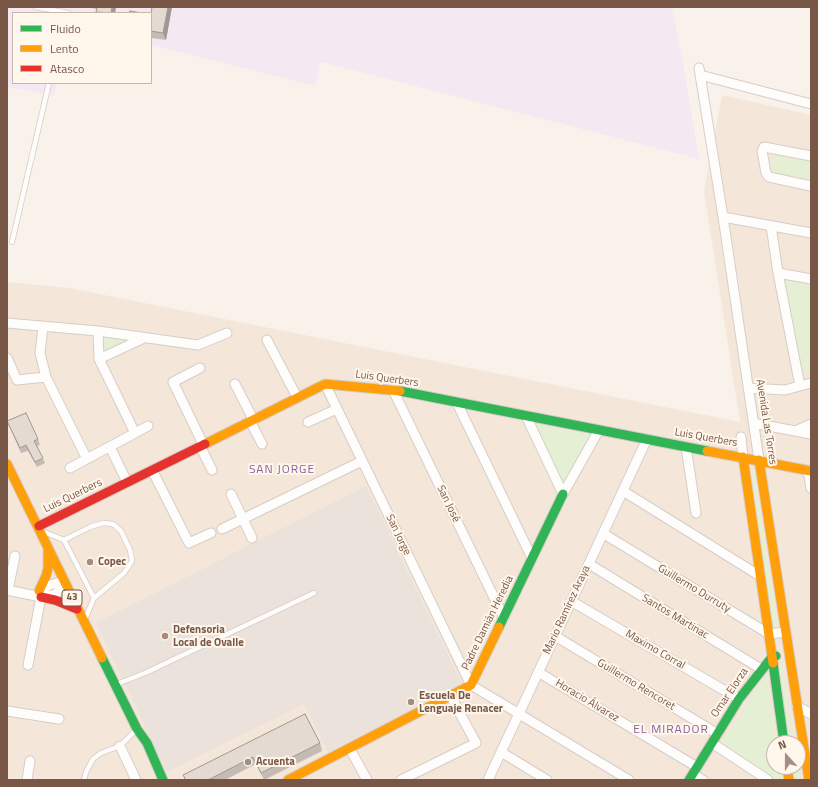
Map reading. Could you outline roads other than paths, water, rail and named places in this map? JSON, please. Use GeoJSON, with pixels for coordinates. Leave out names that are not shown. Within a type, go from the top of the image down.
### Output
{"type":"FeatureCollection","features":[{"type":"Feature","properties":{"kind":"street","name":"Avenida Las Torres"},"geometry":{"type":"LineString","coordinates":[[809,780],[700,71],[811,104]]}},
{"type":"Feature","properties":{"kind":"street"},"geometry":{"type":"LineString","coordinates":[[811,156],[764,147],[762,151],[766,173],[769,177],[811,186]]}},
{"type":"Feature","properties":{"kind":"street"},"geometry":{"type":"LineString","coordinates":[[723,217],[811,233]]}},
{"type":"Feature","properties":{"kind":"street"},"geometry":{"type":"LineString","coordinates":[[771,226],[778,273],[800,386]]}},
{"type":"Feature","properties":{"kind":"street"},"geometry":{"type":"LineString","coordinates":[[778,273],[811,279]]}},
{"type":"Feature","properties":{"kind":"street"},"geometry":{"type":"LineString","coordinates":[[7,323],[98,332],[198,345],[227,333]]}},
{"type":"Feature","properties":{"kind":"street"},"geometry":{"type":"LineString","coordinates":[[43,327],[40,353],[46,377],[87,459]]}},
{"type":"Feature","properties":{"kind":"street"},"geometry":{"type":"LineString","coordinates":[[98,332],[99,359],[136,433]]}},
{"type":"Feature","properties":{"kind":"street"},"geometry":{"type":"LineString","coordinates":[[99,359],[144,338]]}},
{"type":"Feature","properties":{"kind":"street"},"geometry":{"type":"LineString","coordinates":[[267,340],[297,397]]}},
{"type":"Feature","properties":{"kind":"street"},"geometry":{"type":"LineString","coordinates":[[7,358],[17,380],[46,377]]}},
{"type":"Feature","properties":{"kind":"street"},"geometry":{"type":"LineString","coordinates":[[200,368],[173,382],[212,470]]}},
{"type":"Feature","properties":{"kind":"street"},"geometry":{"type":"LineString","coordinates":[[748,388],[785,390],[811,383]]}},
{"type":"Feature","properties":{"kind":"street"},"geometry":{"type":"LineString","coordinates":[[235,384],[262,444]]}},
{"type":"Feature","properties":{"kind":"street","name":"Luis Querbers"},"geometry":{"type":"LineString","coordinates":[[39,528],[127,482],[325,384],[393,390],[810,470]]}},
{"type":"Feature","properties":{"kind":"street","name":"San Jorge"},"geometry":{"type":"LineString","coordinates":[[325,384],[471,686]]}},
{"type":"Feature","properties":{"kind":"street","name":"San José"},"geometry":{"type":"LineString","coordinates":[[393,390],[504,618]]}},
{"type":"Feature","properties":{"kind":"street"},"geometry":{"type":"LineString","coordinates":[[457,403],[532,558]]}},
{"type":"Feature","properties":{"kind":"street"},"geometry":{"type":"LineString","coordinates":[[308,422],[336,409]]}},
{"type":"Feature","properties":{"kind":"street"},"geometry":{"type":"LineString","coordinates":[[526,416],[563,494]]}},
{"type":"Feature","properties":{"kind":"street"},"geometry":{"type":"LineString","coordinates":[[753,423],[811,434]]}},
{"type":"Feature","properties":{"kind":"street"},"geometry":{"type":"LineString","coordinates":[[795,431],[811,424]]}},
{"type":"Feature","properties":{"kind":"street"},"geometry":{"type":"LineString","coordinates":[[70,468],[148,426]]}},
{"type":"Feature","properties":{"kind":"street","name":"Padre Damián Heredia"},"geometry":{"type":"LineString","coordinates":[[288,780],[471,686],[563,494],[599,430]]}},
{"type":"Feature","properties":{"kind":"street"},"geometry":{"type":"LineString","coordinates":[[741,437],[783,735]]}},
{"type":"Feature","properties":{"kind":"street","name":"Mario Ramírez Araya"},"geometry":{"type":"LineString","coordinates":[[488,780],[647,439]]}},
{"type":"Feature","properties":{"kind":"street"},"geometry":{"type":"LineString","coordinates":[[110,447],[127,482]]}},
{"type":"Feature","properties":{"kind":"street"},"geometry":{"type":"LineString","coordinates":[[686,447],[696,513]]}},
{"type":"Feature","properties":{"kind":"street"},"geometry":{"type":"LineString","coordinates":[[222,529],[362,461]]}},
{"type":"Feature","properties":{"kind":"street","name":"43"},"geometry":{"type":"LineString","coordinates":[[7,464],[137,730],[141,747],[156,780]]}},
{"type":"Feature","properties":{"kind":"street"},"geometry":{"type":"LineString","coordinates":[[152,470],[189,543],[211,533]]}},
{"type":"Feature","properties":{"kind":"street"},"geometry":{"type":"LineString","coordinates":[[810,470],[811,488]]}},
{"type":"Feature","properties":{"kind":"street"},"geometry":{"type":"LineString","coordinates":[[623,491],[760,576]]}},
{"type":"Feature","properties":{"kind":"street"},"geometry":{"type":"LineString","coordinates":[[231,494],[252,538]]}},
{"type":"Feature","properties":{"kind":"street","name":"Guillermo Durruty"},"geometry":{"type":"LineString","coordinates":[[604,534],[769,634]]}},
{"type":"Feature","properties":{"kind":"street"},"geometry":{"type":"LineString","coordinates":[[28,665],[38,595],[48,568],[47,545]]}},
{"type":"Feature","properties":{"kind":"street"},"geometry":{"type":"LineString","coordinates":[[15,556],[7,590],[38,595],[77,609]]}},
{"type":"Feature","properties":{"kind":"street","name":"Santos Martinac"},"geometry":{"type":"LineString","coordinates":[[589,564],[761,669]]}},
{"type":"Feature","properties":{"kind":"street"},"geometry":{"type":"LineString","coordinates":[[38,595],[53,595],[65,585]]}},
{"type":"Feature","properties":{"kind":"street","name":"Maximo Corral"},"geometry":{"type":"LineString","coordinates":[[571,601],[739,699]]}},
{"type":"Feature","properties":{"kind":"street"},"geometry":{"type":"LineString","coordinates":[[769,634],[786,632]]}},
{"type":"Feature","properties":{"kind":"street","name":"Guillermo Rencoret"},"geometry":{"type":"LineString","coordinates":[[555,636],[718,734]]}},
{"type":"Feature","properties":{"kind":"street"},"geometry":{"type":"LineString","coordinates":[[772,657],[789,654]]}},
{"type":"Feature","properties":{"kind":"street","name":"Omar Elorza"},"geometry":{"type":"LineString","coordinates":[[693,774],[739,699],[761,669],[772,657]]}},
{"type":"Feature","properties":{"kind":"street","name":"Horacio Álvarez"},"geometry":{"type":"LineString","coordinates":[[538,672],[703,780]]}},
{"type":"Feature","properties":{"kind":"street"},"geometry":{"type":"LineString","coordinates":[[471,686],[519,713],[629,780]]}},
{"type":"Feature","properties":{"kind":"street"},"geometry":{"type":"LineString","coordinates":[[401,780],[476,743],[451,697]]}},
{"type":"Feature","properties":{"kind":"street"},"geometry":{"type":"LineString","coordinates":[[797,706],[811,714]]}},
{"type":"Feature","properties":{"kind":"street"},"geometry":{"type":"LineString","coordinates":[[7,711],[59,719]]}},
{"type":"Feature","properties":{"kind":"street","name":"43"},"geometry":{"type":"LineString","coordinates":[[137,730],[148,743],[163,780]]}},
{"type":"Feature","properties":{"kind":"street"},"geometry":{"type":"LineString","coordinates":[[712,743],[768,780]]}},
{"type":"Feature","properties":{"kind":"street"},"geometry":{"type":"LineString","coordinates":[[120,746],[136,780]]}},
{"type":"Feature","properties":{"kind":"street"},"geometry":{"type":"LineString","coordinates":[[350,749],[367,780]]}},
{"type":"Feature","properties":{"kind":"street"},"geometry":{"type":"LineString","coordinates":[[501,752],[547,780]]}},
{"type":"Feature","properties":{"kind":"street"},"geometry":{"type":"LineString","coordinates":[[27,780],[30,761]]}},
{"type":"Feature","properties":{"kind":"lane"},"geometry":{"type":"LineString","coordinates":[[36,7],[65,11]]}},
{"type":"Feature","properties":{"kind":"lane"},"geometry":{"type":"LineString","coordinates":[[12,242],[49,84]]}},
{"type":"Feature","properties":{"kind":"lane"},"geometry":{"type":"LineString","coordinates":[[64,540],[90,527],[103,523],[113,524],[121,531],[130,550],[132,561],[124,573],[94,598],[84,622]]}},
{"type":"Feature","properties":{"kind":"lane"},"geometry":{"type":"LineString","coordinates":[[39,528],[64,540],[94,598]]}},
{"type":"Feature","properties":{"kind":"lane"},"geometry":{"type":"LineString","coordinates":[[115,685],[145,673],[314,593]]}},
{"type":"Feature","properties":{"kind":"lane"},"geometry":{"type":"LineString","coordinates":[[84,780],[86,772],[93,759],[101,753],[120,746],[137,730]]}},
{"type":"Feature","properties":{"kind":"place","name":"Copec"},"geometry":{"type":"Point","coordinates":[90,562]}},
{"type":"Feature","properties":{"kind":"place","name":"Defensoria Local de Ovalle"},"geometry":{"type":"Point","coordinates":[165,636]}},
{"type":"Feature","properties":{"kind":"place","name":"Escuela De Lenguaje Renacer"},"geometry":{"type":"Point","coordinates":[411,702]}},
{"type":"Feature","properties":{"kind":"place","name":"Acuenta"},"geometry":{"type":"Point","coordinates":[248,762]}},
{"type":"Feature","properties":{"kind":"district","name":"SAN JORGE"},"geometry":{"type":"Point","coordinates":[282,470]}},
{"type":"Feature","properties":{"kind":"district","name":"EL MIRADOR"},"geometry":{"type":"Point","coordinates":[671,730]}}]}
